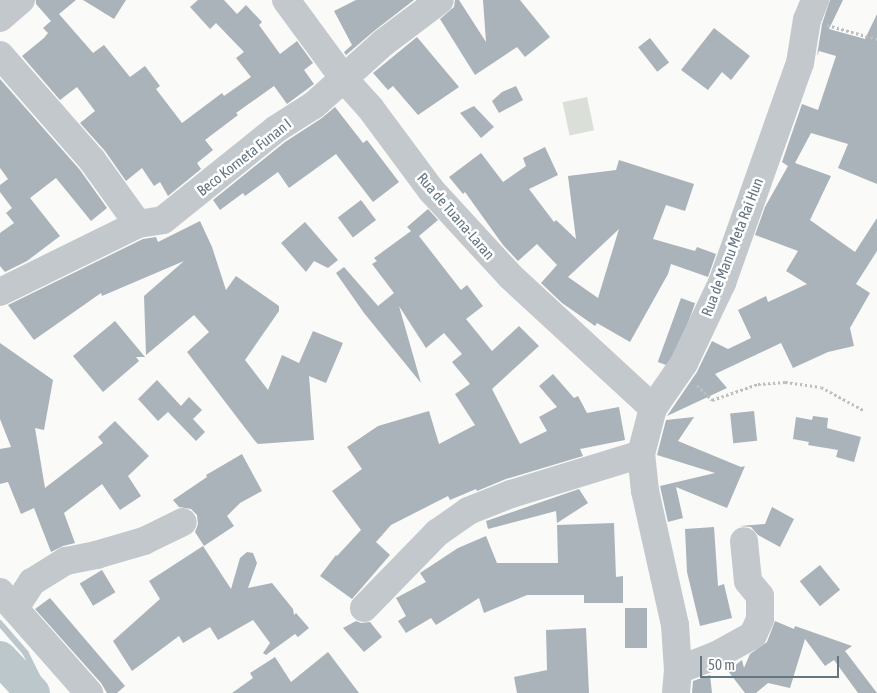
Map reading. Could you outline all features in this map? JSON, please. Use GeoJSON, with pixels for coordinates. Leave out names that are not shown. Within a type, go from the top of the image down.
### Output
{"type":"FeatureCollection","features":[{"type":"Feature","properties":{"kind":"street"},"geometry":{"type":"LineString","coordinates":[[0,18],[21,0]]}},
{"type":"Feature","properties":{"kind":"street","name":"Rua de Tuana-Laran"},"geometry":{"type":"LineString","coordinates":[[286,0],[344,79],[371,109],[431,190],[510,276],[653,408]]}},
{"type":"Feature","properties":{"kind":"street","name":"Beco Korneta Funan I"},"geometry":{"type":"LineString","coordinates":[[0,292],[138,224],[164,220],[276,129],[314,105],[384,43],[440,0]]}},
{"type":"Feature","properties":{"kind":"street","name":"Rua de Manu Meta Rai Hun"},"geometry":{"type":"LineString","coordinates":[[677,681],[675,625],[645,491],[641,454],[653,408],[680,369],[722,283],[800,63],[811,10]]}},
{"type":"Feature","properties":{"kind":"street"},"geometry":{"type":"LineString","coordinates":[[0,55],[92,160],[138,224]]}},
{"type":"Feature","properties":{"kind":"street"},"geometry":{"type":"LineString","coordinates":[[364,608],[437,534],[468,511],[511,494],[641,454]]}},
{"type":"Feature","properties":{"kind":"street"},"geometry":{"type":"LineString","coordinates":[[89,693],[8,600],[32,582],[66,561],[96,555],[144,541],[183,522]]}},
{"type":"Feature","properties":{"kind":"street"},"geometry":{"type":"LineString","coordinates":[[677,681],[715,656],[753,635],[760,619],[760,596],[748,581],[744,541]]}},
{"type":"Feature","properties":{"kind":"path"},"geometry":{"type":"LineString","coordinates":[[811,10],[877,39]]}},
{"type":"Feature","properties":{"kind":"path"},"geometry":{"type":"LineString","coordinates":[[680,369],[712,400],[758,384],[785,382],[821,387],[863,410]]}},
{"type":"Feature","properties":{"kind":"shaded area"},"geometry":{"type":"Polygon","coordinates":[[[587,97],[594,130],[570,135],[563,102],[587,97]]]}},
{"type":"Feature","properties":{"kind":"building"},"geometry":{"type":"Polygon","coordinates":[[[36,0],[76,0],[59,14],[93,53],[104,45],[130,77],[145,66],[160,86],[156,89],[182,123],[222,93],[224,96],[251,77],[236,58],[244,52],[216,23],[210,29],[190,7],[198,0],[224,0],[237,14],[246,5],[262,22],[259,25],[280,54],[297,41],[313,63],[304,70],[314,84],[287,104],[274,86],[236,113],[238,115],[205,140],[213,150],[197,163],[201,169],[168,196],[160,182],[154,186],[142,168],[126,181],[105,151],[80,123],[95,111],[77,87],[60,100],[22,56],[44,38],[48,33],[43,28],[51,21],[36,4],[36,0]]]}},
{"type":"Feature","properties":{"kind":"building"},"geometry":{"type":"Polygon","coordinates":[[[83,0],[126,0],[114,19],[83,0]]]}},
{"type":"Feature","properties":{"kind":"building"},"geometry":{"type":"Polygon","coordinates":[[[356,0],[414,0],[346,55],[344,52],[352,45],[334,11],[356,0]]]}},
{"type":"Feature","properties":{"kind":"building"},"geometry":{"type":"Polygon","coordinates":[[[455,0],[459,0],[486,42],[483,0],[520,0],[550,37],[525,57],[517,47],[475,75],[440,19],[454,7],[455,0]]]}},
{"type":"Feature","properties":{"kind":"building"},"geometry":{"type":"Polygon","coordinates":[[[830,0],[843,0],[829,29],[865,39],[877,14],[877,184],[838,168],[848,144],[811,133],[795,163],[831,176],[810,220],[855,252],[877,218],[877,251],[856,284],[870,293],[850,328],[854,346],[828,352],[793,368],[781,343],[715,374],[727,388],[667,416],[697,372],[712,341],[728,349],[751,338],[738,310],[766,296],[768,302],[807,284],[786,271],[798,251],[755,235],[765,207],[788,166],[782,162],[802,104],[818,110],[836,56],[819,51],[817,56],[822,24],[830,0]]]}},
{"type":"Feature","properties":{"kind":"building"},"geometry":{"type":"Polygon","coordinates":[[[714,28],[750,56],[731,80],[722,72],[708,90],[681,70],[714,28]]]}},
{"type":"Feature","properties":{"kind":"building"},"geometry":{"type":"Polygon","coordinates":[[[417,37],[459,87],[418,115],[393,86],[388,90],[373,73],[417,37]]]}},
{"type":"Feature","properties":{"kind":"building"},"geometry":{"type":"Polygon","coordinates":[[[650,38],[669,62],[657,72],[638,47],[650,38]]]}},
{"type":"Feature","properties":{"kind":"building"},"geometry":{"type":"Polygon","coordinates":[[[0,79],[80,170],[107,208],[91,221],[56,178],[30,198],[60,236],[27,261],[5,272],[0,266],[0,233],[14,223],[6,213],[12,208],[0,192],[0,185],[8,179],[0,168],[0,79]]]}},
{"type":"Feature","properties":{"kind":"building"},"geometry":{"type":"Polygon","coordinates":[[[516,86],[523,100],[499,113],[492,101],[502,92],[516,86]]]}},
{"type":"Feature","properties":{"kind":"building"},"geometry":{"type":"Polygon","coordinates":[[[474,106],[494,127],[481,138],[460,113],[474,106]]]}},
{"type":"Feature","properties":{"kind":"building"},"geometry":{"type":"Polygon","coordinates":[[[335,107],[363,143],[367,140],[399,182],[373,202],[336,154],[289,188],[278,172],[245,196],[243,193],[220,210],[213,200],[285,142],[322,118],[335,107]]]}},
{"type":"Feature","properties":{"kind":"building"},"geometry":{"type":"Polygon","coordinates":[[[545,147],[558,175],[529,189],[554,222],[556,220],[576,239],[568,176],[616,170],[619,160],[694,184],[685,211],[666,205],[653,239],[695,251],[697,247],[716,254],[708,277],[671,264],[668,274],[630,342],[597,323],[595,326],[562,303],[541,283],[557,265],[537,244],[518,261],[503,245],[465,192],[463,194],[449,177],[481,153],[503,182],[526,166],[523,158],[545,147]],[[619,229],[568,277],[598,298],[619,229]]]}},
{"type":"Feature","properties":{"kind":"building"},"geometry":{"type":"Polygon","coordinates":[[[361,200],[376,220],[353,237],[338,217],[361,200]]]}},
{"type":"Feature","properties":{"kind":"building"},"geometry":{"type":"Polygon","coordinates":[[[428,209],[438,220],[419,236],[461,290],[467,285],[483,306],[466,319],[492,351],[519,326],[539,346],[492,389],[520,444],[547,431],[539,417],[557,407],[539,386],[553,374],[574,398],[578,396],[587,413],[619,407],[625,440],[580,449],[583,456],[506,479],[450,500],[448,496],[391,525],[376,542],[390,555],[352,599],[320,576],[336,555],[361,530],[332,491],[362,469],[347,447],[378,426],[429,411],[439,444],[475,425],[455,394],[470,384],[452,362],[462,354],[444,333],[426,348],[399,306],[421,383],[364,313],[336,273],[344,267],[378,306],[394,293],[372,264],[377,261],[374,258],[411,231],[407,227],[428,209]]]}},
{"type":"Feature","properties":{"kind":"building"},"geometry":{"type":"Polygon","coordinates":[[[200,221],[212,247],[226,290],[236,276],[279,306],[279,311],[245,360],[268,390],[282,355],[299,363],[313,331],[343,343],[326,383],[309,376],[314,440],[258,444],[255,441],[187,352],[209,332],[194,315],[146,355],[144,296],[184,261],[102,296],[101,293],[34,340],[8,305],[143,239],[156,237],[158,242],[200,221]]]}},
{"type":"Feature","properties":{"kind":"building"},"geometry":{"type":"Polygon","coordinates":[[[305,222],[338,260],[328,268],[314,261],[306,272],[281,243],[305,222]]]}},
{"type":"Feature","properties":{"kind":"building"},"geometry":{"type":"Polygon","coordinates":[[[681,298],[695,303],[672,367],[658,362],[681,298]]]}},
{"type":"Feature","properties":{"kind":"building"},"geometry":{"type":"Polygon","coordinates":[[[115,321],[145,357],[136,357],[139,361],[103,392],[73,356],[115,321]]]}},
{"type":"Feature","properties":{"kind":"building"},"geometry":{"type":"Polygon","coordinates":[[[0,343],[53,380],[44,430],[35,428],[45,488],[103,443],[98,437],[115,421],[149,456],[128,476],[141,496],[120,510],[102,484],[64,513],[75,543],[51,552],[34,508],[21,514],[8,482],[0,484],[0,449],[11,447],[0,419],[0,343]]]}},
{"type":"Feature","properties":{"kind":"building"},"geometry":{"type":"Polygon","coordinates":[[[157,380],[181,406],[189,397],[202,410],[193,419],[205,432],[196,441],[168,412],[158,421],[138,399],[157,380]]]}},
{"type":"Feature","properties":{"kind":"building"},"geometry":{"type":"Polygon","coordinates":[[[754,411],[757,441],[733,443],[730,414],[754,411]]]}},
{"type":"Feature","properties":{"kind":"building"},"geometry":{"type":"Polygon","coordinates":[[[813,416],[828,418],[827,428],[861,437],[854,462],[836,457],[838,450],[808,445],[809,442],[793,439],[796,417],[812,420],[813,416]]]}},
{"type":"Feature","properties":{"kind":"building"},"geometry":{"type":"Polygon","coordinates":[[[694,417],[678,441],[741,467],[745,466],[727,508],[676,487],[683,518],[668,522],[660,486],[715,473],[657,455],[666,420],[694,417]]]}},
{"type":"Feature","properties":{"kind":"building"},"geometry":{"type":"Polygon","coordinates":[[[242,454],[262,491],[240,503],[227,516],[234,526],[204,546],[195,532],[198,524],[197,515],[191,509],[179,507],[173,500],[207,477],[206,475],[242,454]]]}},
{"type":"Feature","properties":{"kind":"building"},"geometry":{"type":"Polygon","coordinates":[[[579,489],[588,503],[557,523],[556,511],[488,529],[486,521],[579,489]]]}},
{"type":"Feature","properties":{"kind":"building"},"geometry":{"type":"Polygon","coordinates":[[[772,507],[794,519],[780,547],[758,535],[751,527],[740,526],[765,524],[772,507]]]}},
{"type":"Feature","properties":{"kind":"building"},"geometry":{"type":"Polygon","coordinates":[[[614,523],[616,577],[623,576],[623,603],[584,603],[584,595],[527,595],[484,613],[479,598],[436,625],[431,618],[406,633],[398,621],[406,616],[396,598],[426,582],[420,573],[458,548],[486,536],[497,563],[558,563],[557,525],[614,523]]]}},
{"type":"Feature","properties":{"kind":"building"},"geometry":{"type":"Polygon","coordinates":[[[714,527],[718,586],[724,584],[732,618],[700,626],[687,572],[685,529],[714,527]]]}},
{"type":"Feature","properties":{"kind":"building"},"geometry":{"type":"Polygon","coordinates":[[[203,546],[231,589],[240,558],[247,552],[253,553],[257,563],[248,588],[272,583],[293,609],[294,615],[296,613],[309,628],[298,637],[295,634],[266,655],[263,653],[270,643],[253,620],[218,640],[210,627],[183,643],[179,636],[132,671],[113,641],[160,599],[149,581],[203,546]]]}},
{"type":"Feature","properties":{"kind":"building"},"geometry":{"type":"Polygon","coordinates":[[[820,565],[840,590],[820,606],[800,581],[820,565]]]}},
{"type":"Feature","properties":{"kind":"building"},"geometry":{"type":"Polygon","coordinates":[[[102,570],[115,592],[93,606],[80,583],[102,570]]]}},
{"type":"Feature","properties":{"kind":"building"},"geometry":{"type":"Polygon","coordinates":[[[50,598],[125,686],[117,693],[107,693],[101,683],[35,609],[50,598]]]}},
{"type":"Feature","properties":{"kind":"building"},"geometry":{"type":"Polygon","coordinates":[[[625,608],[647,608],[647,648],[625,648],[625,608]]]}},
{"type":"Feature","properties":{"kind":"building"},"geometry":{"type":"Polygon","coordinates":[[[356,621],[361,623],[370,622],[382,637],[364,652],[343,628],[356,621]]]}},
{"type":"Feature","properties":{"kind":"building"},"geometry":{"type":"Polygon","coordinates":[[[775,621],[794,629],[795,626],[852,646],[845,651],[877,693],[858,693],[834,660],[825,666],[805,639],[790,688],[768,683],[756,693],[745,693],[728,671],[742,660],[744,668],[750,654],[767,642],[775,621]]]}},
{"type":"Feature","properties":{"kind":"building"},"geometry":{"type":"Polygon","coordinates":[[[586,628],[589,693],[517,693],[514,677],[547,670],[546,630],[586,628]]]}},
{"type":"Feature","properties":{"kind":"building"},"geometry":{"type":"Polygon","coordinates":[[[328,652],[359,693],[232,693],[253,678],[250,673],[275,657],[291,682],[328,652]]]}},
{"type":"Feature","properties":{"kind":"building"},"geometry":{"type":"Polygon","coordinates":[[[710,675],[712,693],[692,693],[693,681],[710,675]]]}},
{"type":"Feature","properties":{"kind":"waterway"},"geometry":{"type":"LineString","coordinates":[[0,623],[26,653],[46,693]]}},
{"type":"Feature","properties":{"kind":"waterway"},"geometry":{"type":"LineString","coordinates":[[0,658],[33,693]]}}]}
